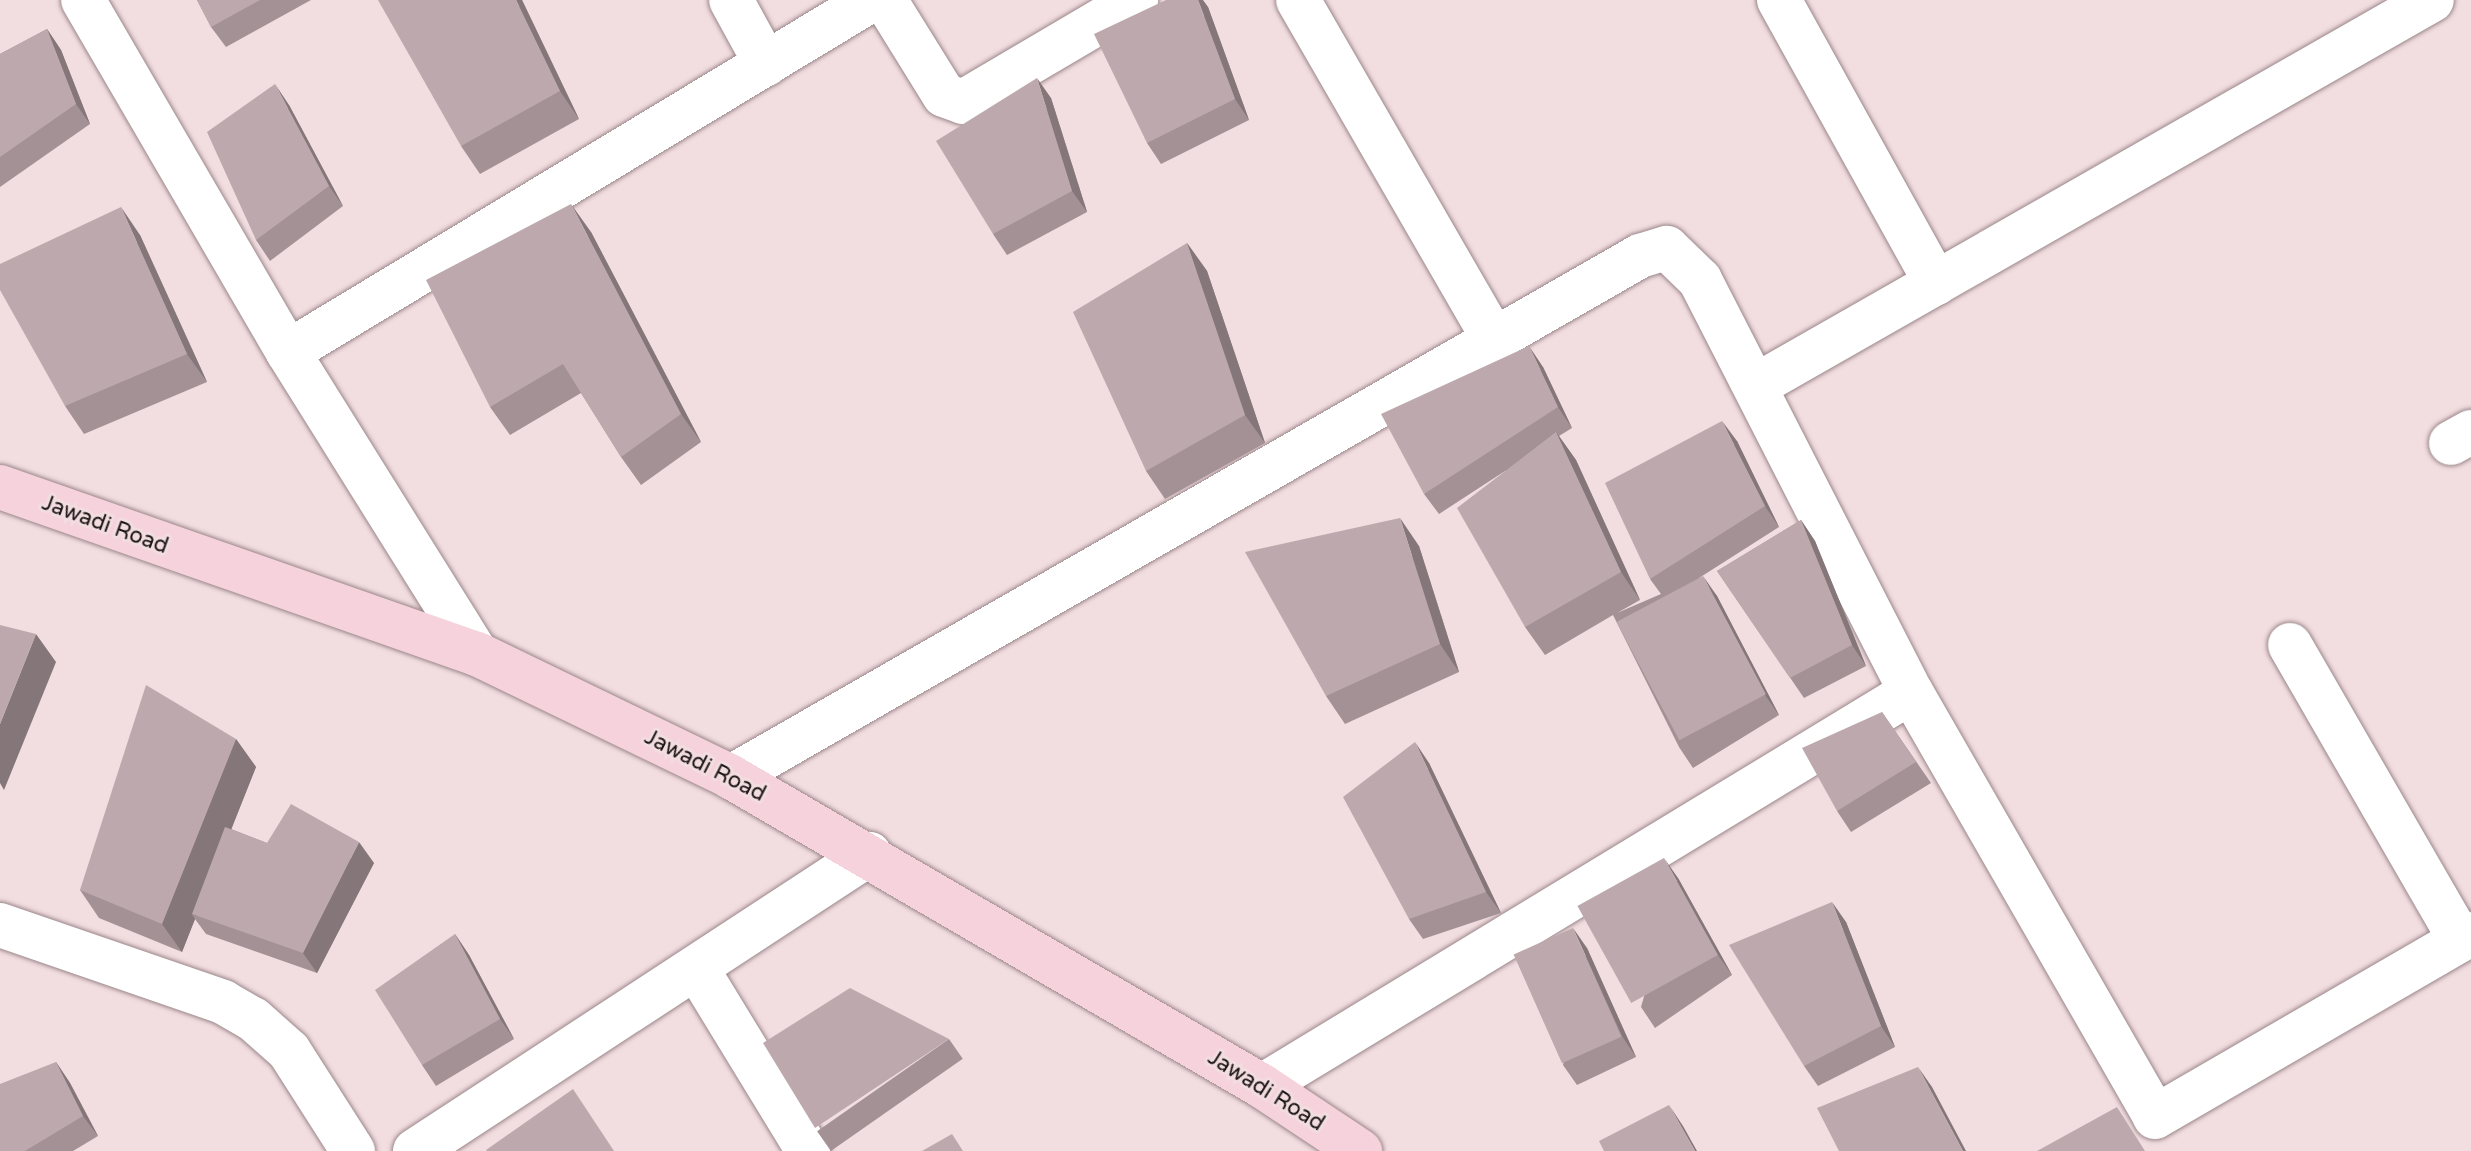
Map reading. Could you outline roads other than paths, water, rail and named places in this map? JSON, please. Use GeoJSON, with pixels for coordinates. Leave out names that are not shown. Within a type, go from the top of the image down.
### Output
{"type":"FeatureCollection","features":[{"type":"Feature","properties":{"kind":"street"},"geometry":{"type":"LineString","coordinates":[[83,0],[288,352],[477,654]]}},
{"type":"Feature","properties":{"kind":"street"},"geometry":{"type":"LineString","coordinates":[[731,0],[766,64]]}},
{"type":"Feature","properties":{"kind":"street"},"geometry":{"type":"LineString","coordinates":[[288,352],[874,0],[890,8],[944,95],[963,102],[1136,0]]}},
{"type":"Feature","properties":{"kind":"street"},"geometry":{"type":"LineString","coordinates":[[1298,0],[1494,340]]}},
{"type":"Feature","properties":{"kind":"street"},"geometry":{"type":"LineString","coordinates":[[1779,0],[1936,283]]}},
{"type":"Feature","properties":{"kind":"street"},"geometry":{"type":"LineString","coordinates":[[1755,386],[2432,0]]}},
{"type":"Feature","properties":{"kind":"street"},"geometry":{"type":"LineString","coordinates":[[731,777],[1640,256],[1667,248],[1700,280],[1911,692],[2155,1117],[2466,937],[2290,645]]}},
{"type":"Feature","properties":{"kind":"street","name":"Jawadi Road"},"geometry":{"type":"LineString","coordinates":[[0,487],[477,654],[731,777],[869,854],[1262,1086],[1343,1148]]}},
{"type":"Feature","properties":{"kind":"street"},"geometry":{"type":"LineString","coordinates":[[1262,1086],[1911,692]]}},
{"type":"Feature","properties":{"kind":"street"},"geometry":{"type":"LineString","coordinates":[[415,1151],[869,854]]}},
{"type":"Feature","properties":{"kind":"street"},"geometry":{"type":"LineString","coordinates":[[0,925],[223,1002],[253,1019],[289,1051],[353,1151]]}},
{"type":"Feature","properties":{"kind":"street"},"geometry":{"type":"LineString","coordinates":[[697,969],[808,1151]]}}]}
